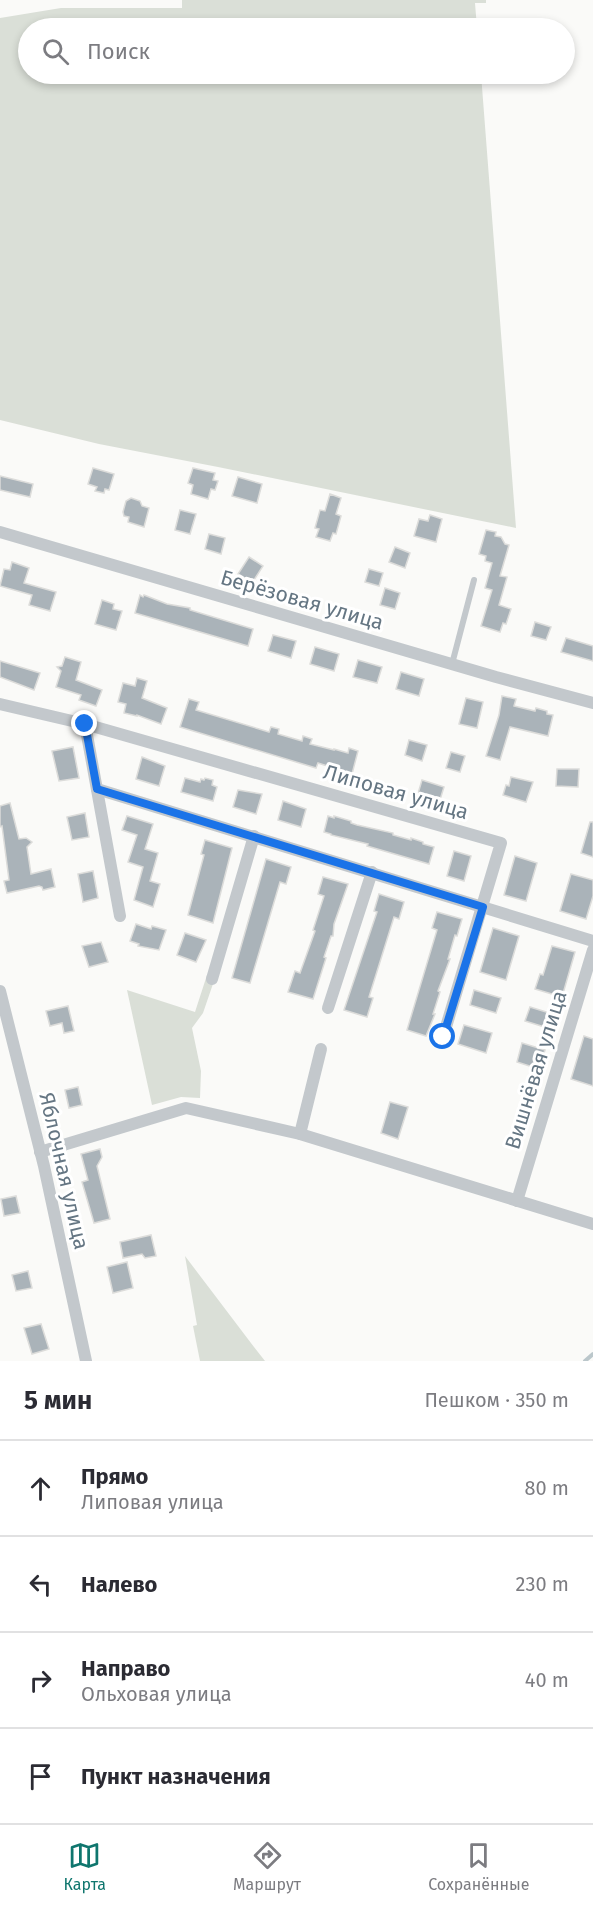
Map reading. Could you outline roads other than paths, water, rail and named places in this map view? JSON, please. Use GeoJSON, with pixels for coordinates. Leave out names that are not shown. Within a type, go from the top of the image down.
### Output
{"type":"FeatureCollection","features":[{"type":"Feature","properties":{"kind":"street","name":"Берёзовая улица"},"geometry":{"type":"LineString","coordinates":[[0,532],[593,703]]}},
{"type":"Feature","properties":{"kind":"street"},"geometry":{"type":"LineString","coordinates":[[0,704],[85,724],[120,916]]}},
{"type":"Feature","properties":{"kind":"street","name":"Липовая улица"},"geometry":{"type":"LineString","coordinates":[[85,724],[501,843],[443,1037]]}},
{"type":"Feature","properties":{"kind":"street"},"geometry":{"type":"LineString","coordinates":[[97,789],[593,941]]}},
{"type":"Feature","properties":{"kind":"street"},"geometry":{"type":"LineString","coordinates":[[212,979],[254,836]]}},
{"type":"Feature","properties":{"kind":"street"},"geometry":{"type":"LineString","coordinates":[[328,1008],[372,872]]}},
{"type":"Feature","properties":{"kind":"street","name":"Вишнёвая улица"},"geometry":{"type":"LineString","coordinates":[[517,1201],[593,950]]}},
{"type":"Feature","properties":{"kind":"street","name":"Яблочная улица"},"geometry":{"type":"LineString","coordinates":[[0,991],[40,1152],[86,1361]]}},
{"type":"Feature","properties":{"kind":"street"},"geometry":{"type":"LineString","coordinates":[[300,1134],[321,1049]]}},
{"type":"Feature","properties":{"kind":"street"},"geometry":{"type":"LineString","coordinates":[[40,1152],[186,1108],[300,1134],[593,1224]]}},
{"type":"Feature","properties":{"kind":"lane"},"geometry":{"type":"LineString","coordinates":[[452,664],[474,580]]}},
{"type":"Feature","properties":{"kind":"waterway"},"geometry":{"type":"LineString","coordinates":[[585,1361],[593,1354]]}}]}
